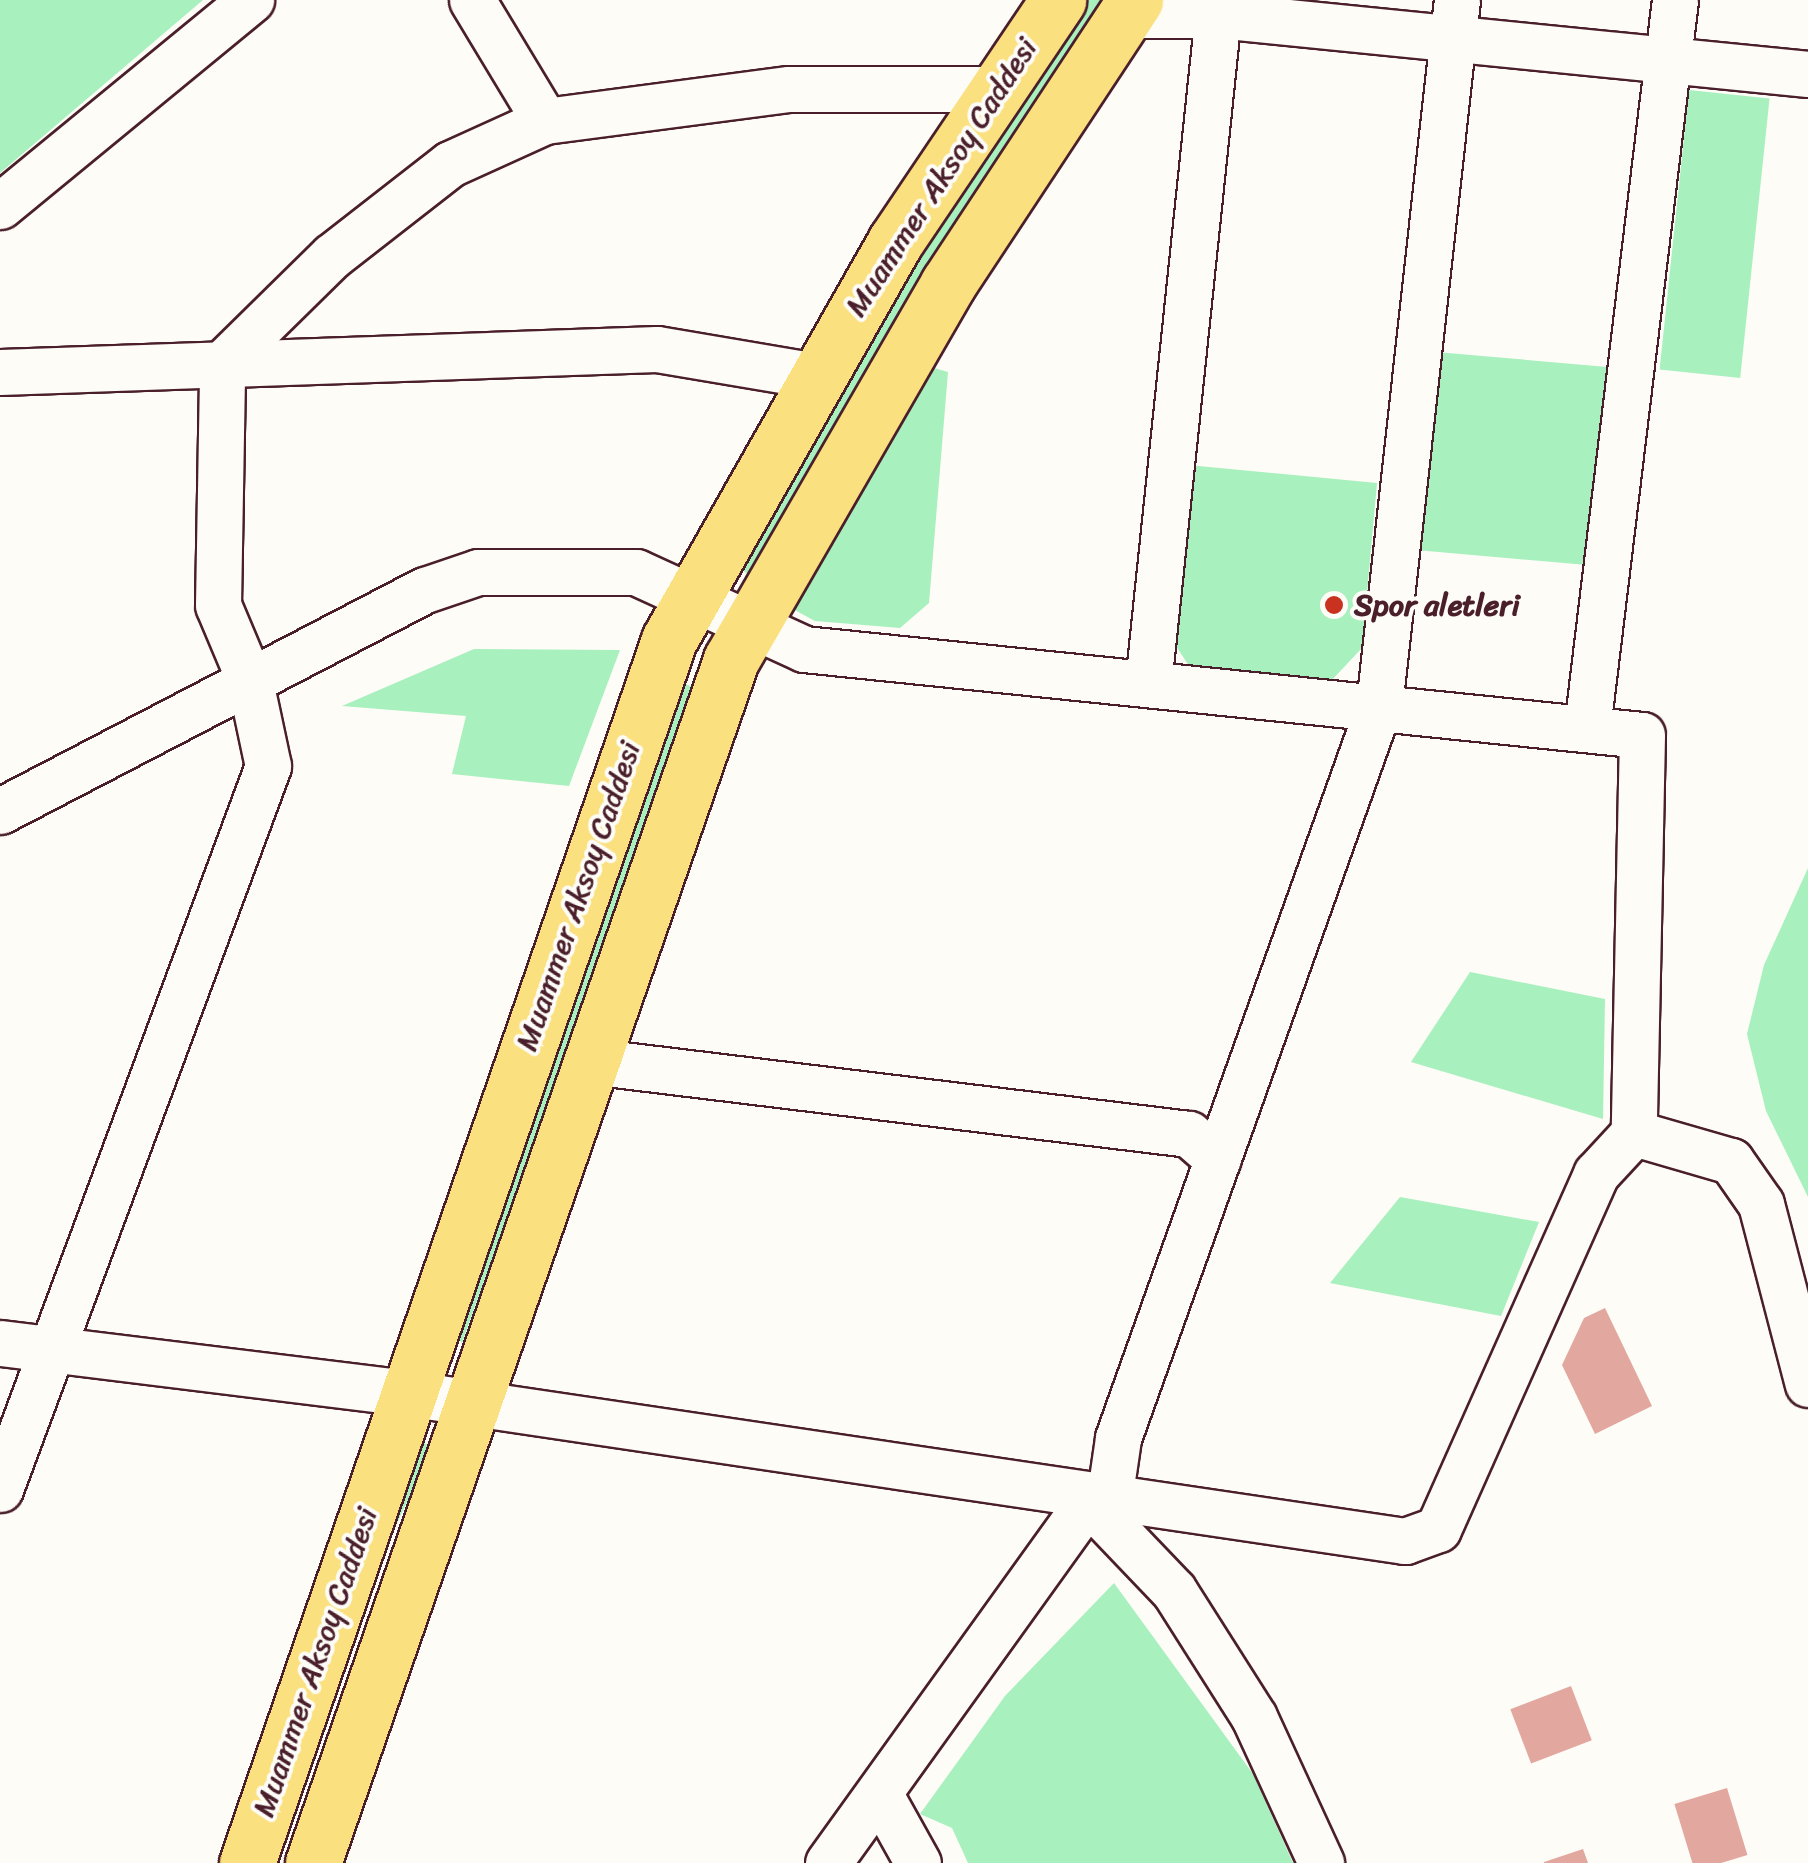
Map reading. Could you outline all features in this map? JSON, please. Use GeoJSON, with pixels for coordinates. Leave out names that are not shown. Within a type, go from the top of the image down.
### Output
{"type":"FeatureCollection","features":[{"type":"Feature","properties":{"kind":"main road","name":"Muammer Aksoy Caddesi"},"geometry":{"type":"LineString","coordinates":[[247,1863],[406,1393],[690,596],[816,376],[992,89],[1058,0]]}},
{"type":"Feature","properties":{"kind":"main road"},"geometry":{"type":"LineString","coordinates":[[313,1863],[590,1061],[746,628],[948,284],[1130,8]]}},
{"type":"Feature","properties":{"kind":"street"},"geometry":{"type":"LineString","coordinates":[[0,206],[250,0]]}},
{"type":"Feature","properties":{"kind":"street"},"geometry":{"type":"LineString","coordinates":[[472,0],[545,121]]}},
{"type":"Feature","properties":{"kind":"street"},"geometry":{"type":"LineString","coordinates":[[1588,728],[1674,0]]}},
{"type":"Feature","properties":{"kind":"street"},"geometry":{"type":"LineString","coordinates":[[1130,8],[1218,15],[1455,19],[1667,60],[1808,74]]}},
{"type":"Feature","properties":{"kind":"street"},"geometry":{"type":"LineString","coordinates":[[1148,684],[1218,15]]}},
{"type":"Feature","properties":{"kind":"street"},"geometry":{"type":"LineString","coordinates":[[828,1863],[1098,1500],[1379,706],[1455,19]]}},
{"type":"Feature","properties":{"kind":"street"},"geometry":{"type":"LineString","coordinates":[[0,1489],[268,766],[250,681],[218,604],[222,364],[332,256],[450,164],[545,121],[789,89],[992,89]]}},
{"type":"Feature","properties":{"kind":"street"},"geometry":{"type":"LineString","coordinates":[[0,372],[657,349],[816,376]]}},
{"type":"Feature","properties":{"kind":"street"},"geometry":{"type":"LineString","coordinates":[[0,811],[425,590],[478,572],[636,572],[690,596],[746,628],[804,650],[1642,735],[1634,1133],[1596,1174],[1438,1529],[1405,1541],[1098,1500],[1033,1484],[406,1393],[0,1343]]}},
{"type":"Feature","properties":{"kind":"street"},"geometry":{"type":"LineString","coordinates":[[590,1061],[1189,1134],[1218,1160]]}},
{"type":"Feature","properties":{"kind":"street"},"geometry":{"type":"LineString","coordinates":[[1634,1133],[1731,1161],[1760,1204],[1808,1384]]}},
{"type":"Feature","properties":{"kind":"street"},"geometry":{"type":"LineString","coordinates":[[1098,1500],[1174,1591],[1254,1717],[1321,1863]]}},
{"type":"Feature","properties":{"kind":"street"},"geometry":{"type":"LineString","coordinates":[[879,1793],[918,1863]]}},
{"type":"Feature","properties":{"kind":"green space"},"geometry":{"type":"Polygon","coordinates":[[[0,0],[203,0],[0,173],[0,0]]]}},
{"type":"Feature","properties":{"kind":"green space"},"geometry":{"type":"Polygon","coordinates":[[[1085,0],[1107,0],[964,214],[749,575],[734,564],[938,219],[1085,0]]]}},
{"type":"Feature","properties":{"kind":"green space"},"geometry":{"type":"Polygon","coordinates":[[[1689,90],[1770,98],[1740,378],[1660,369],[1689,90]]]}},
{"type":"Feature","properties":{"kind":"green space"},"geometry":{"type":"Polygon","coordinates":[[[1436,352],[1607,367],[1590,565],[1419,550],[1436,352]]]}},
{"type":"Feature","properties":{"kind":"green space"},"geometry":{"type":"Polygon","coordinates":[[[927,366],[948,372],[929,603],[900,628],[815,621],[789,607],[927,366]]]}},
{"type":"Feature","properties":{"kind":"green space"},"geometry":{"type":"Polygon","coordinates":[[[1188,465],[1377,483],[1362,648],[1330,682],[1191,669],[1172,640],[1188,465]]]}},
{"type":"Feature","properties":{"kind":"green space"},"geometry":{"type":"Polygon","coordinates":[[[474,649],[620,650],[569,786],[452,774],[466,716],[342,706],[474,649]]]}},
{"type":"Feature","properties":{"kind":"green space"},"geometry":{"type":"Polygon","coordinates":[[[681,682],[695,688],[462,1343],[457,1337],[681,682]]]}},
{"type":"Feature","properties":{"kind":"green space"},"geometry":{"type":"Polygon","coordinates":[[[1808,868],[1808,1197],[1766,1111],[1747,1034],[1764,965],[1808,868]]]}},
{"type":"Feature","properties":{"kind":"green space"},"geometry":{"type":"Polygon","coordinates":[[[1470,972],[1605,999],[1603,1119],[1411,1062],[1470,972]]]}},
{"type":"Feature","properties":{"kind":"green space"},"geometry":{"type":"Polygon","coordinates":[[[1400,1197],[1539,1222],[1501,1316],[1330,1283],[1400,1197]]]}},
{"type":"Feature","properties":{"kind":"green space"},"geometry":{"type":"Polygon","coordinates":[[[420,1441],[433,1447],[244,1851],[232,1845],[420,1441]]]}},
{"type":"Feature","properties":{"kind":"green space"},"geometry":{"type":"Polygon","coordinates":[[[1114,1583],[1253,1774],[1293,1863],[968,1863],[952,1828],[920,1814],[1005,1696],[1114,1583]]]}},
{"type":"Feature","properties":{"kind":"building"},"geometry":{"type":"Polygon","coordinates":[[[1605,1308],[1652,1406],[1595,1434],[1562,1365],[1584,1318],[1605,1308]]]}},
{"type":"Feature","properties":{"kind":"building"},"geometry":{"type":"Polygon","coordinates":[[[1571,1686],[1592,1740],[1531,1763],[1510,1709],[1571,1686]]]}},
{"type":"Feature","properties":{"kind":"building"},"geometry":{"type":"Polygon","coordinates":[[[1727,1788],[1747,1855],[1721,1863],[1692,1863],[1674,1804],[1727,1788]]]}},
{"type":"Feature","properties":{"kind":"building"},"geometry":{"type":"Polygon","coordinates":[[[1583,1849],[1588,1863],[1544,1863],[1544,1862],[1583,1849]]]}},
{"type":"Feature","properties":{"kind":"place","name":"Spor aletleri"},"geometry":{"type":"Point","coordinates":[1334,605]}}]}
